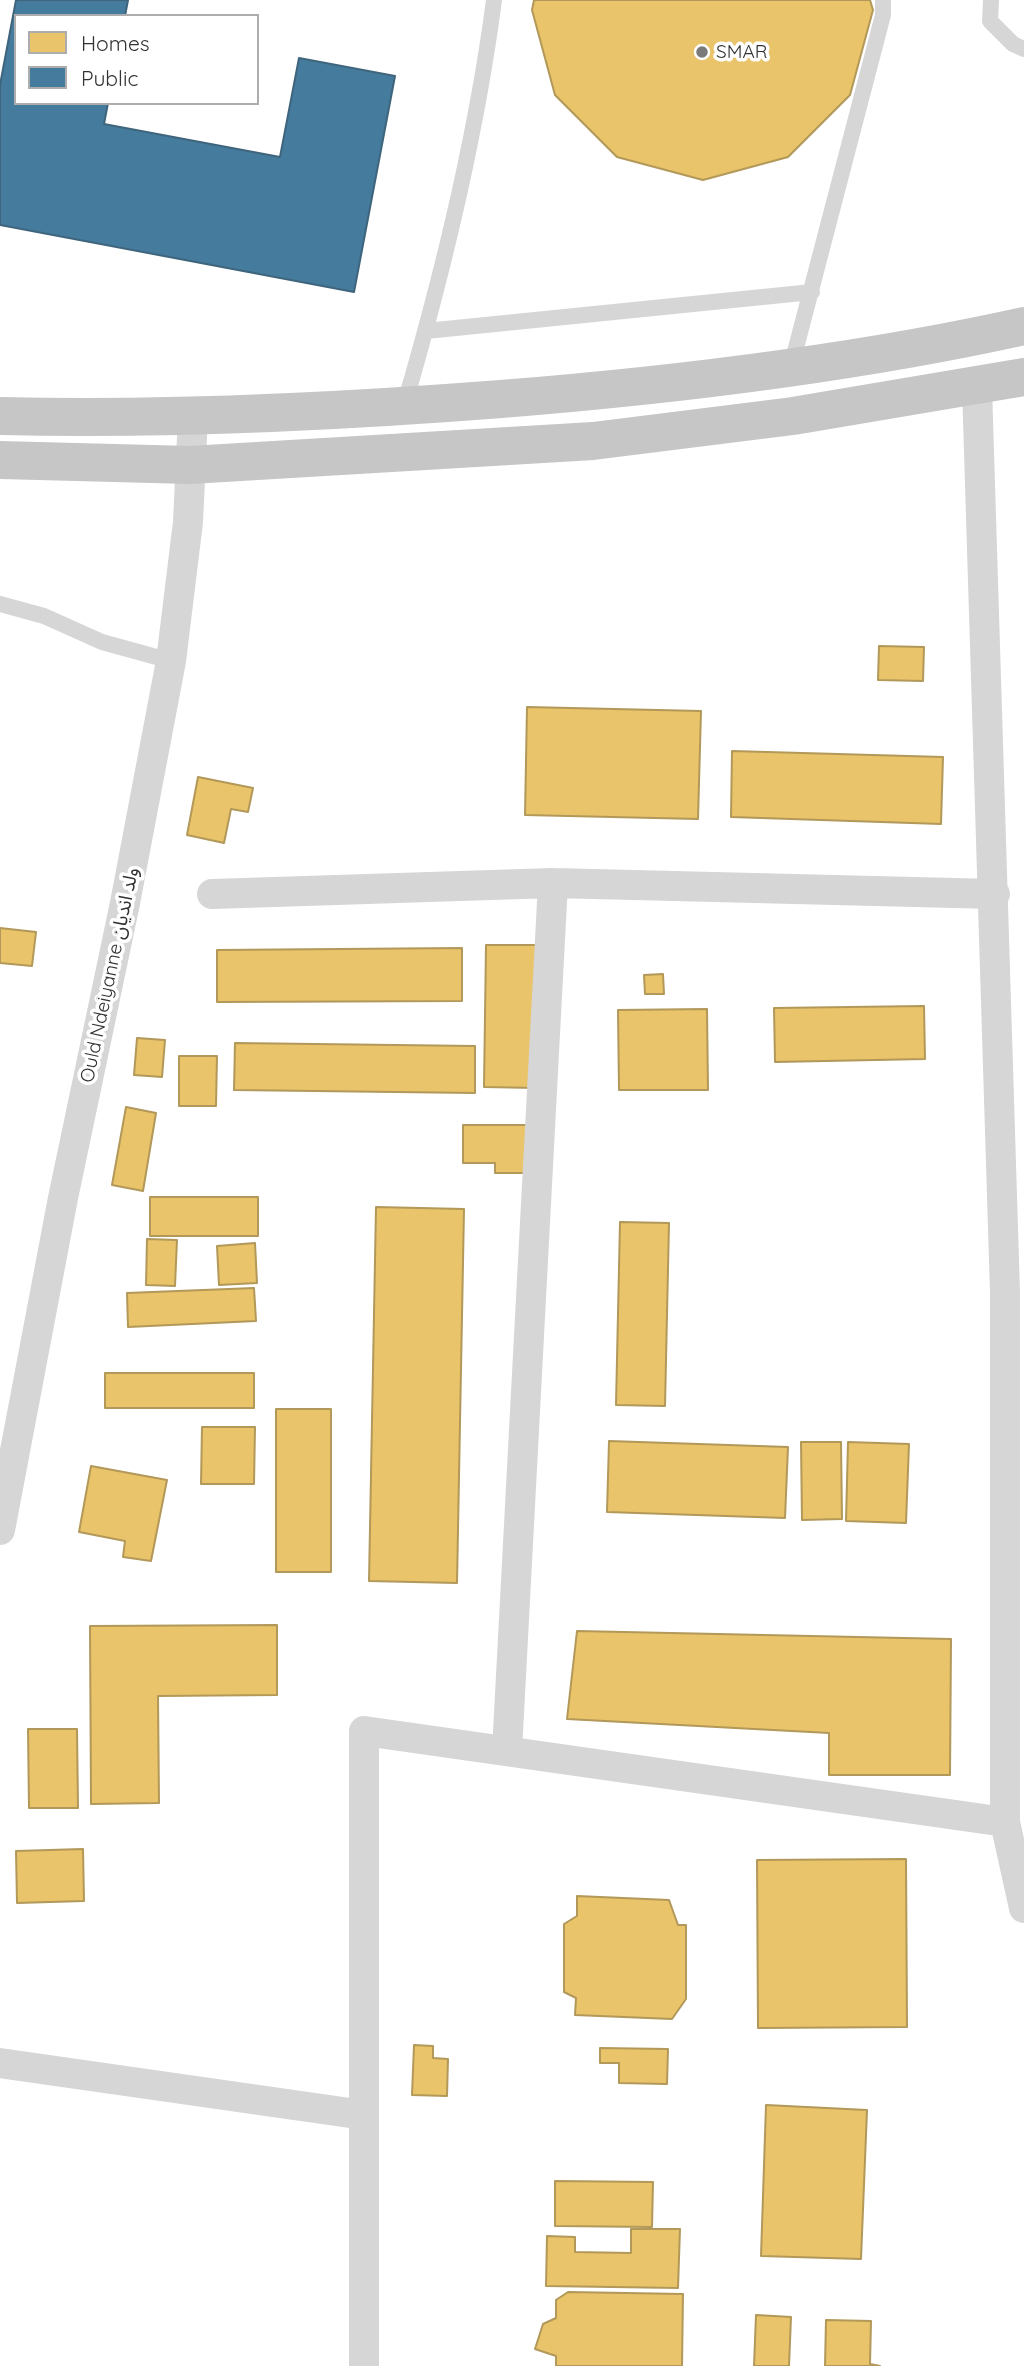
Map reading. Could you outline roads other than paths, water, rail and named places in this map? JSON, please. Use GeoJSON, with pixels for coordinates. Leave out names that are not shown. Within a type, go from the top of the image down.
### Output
{"type":"FeatureCollection","features":[{"type":"Feature","properties":{"kind":"highway"},"geometry":{"type":"LineString","coordinates":[[0,416],[193,416],[340,412],[593,391],[791,367],[1024,326]]}},
{"type":"Feature","properties":{"kind":"highway"},"geometry":{"type":"LineString","coordinates":[[0,460],[190,465],[593,441],[793,416],[1024,377]]}},
{"type":"Feature","properties":{"kind":"street"},"geometry":{"type":"LineString","coordinates":[[977,387],[995,894],[1005,1293],[1005,1822],[1024,1908]]}},
{"type":"Feature","properties":{"kind":"street","name":"Ould Ndeiyanne ولد انديان"},"geometry":{"type":"LineString","coordinates":[[0,1530],[63,1198],[125,903],[171,662],[188,522],[193,416]]}},
{"type":"Feature","properties":{"kind":"street"},"geometry":{"type":"LineString","coordinates":[[212,894],[553,883],[995,894]]}},
{"type":"Feature","properties":{"kind":"street"},"geometry":{"type":"LineString","coordinates":[[508,1751],[553,883]]}},
{"type":"Feature","properties":{"kind":"street"},"geometry":{"type":"LineString","coordinates":[[364,2366],[364,1731],[1005,1822]]}},
{"type":"Feature","properties":{"kind":"street"},"geometry":{"type":"LineString","coordinates":[[0,2063],[364,2115]]}},
{"type":"Feature","properties":{"kind":"lane"},"geometry":{"type":"LineString","coordinates":[[404,406],[426,331],[473,137],[494,0]]}},
{"type":"Feature","properties":{"kind":"lane"},"geometry":{"type":"LineString","coordinates":[[791,367],[883,15],[883,0]]}},
{"type":"Feature","properties":{"kind":"lane"},"geometry":{"type":"LineString","coordinates":[[991,0],[990,21],[1013,44],[1024,49]]}},
{"type":"Feature","properties":{"kind":"lane"},"geometry":{"type":"LineString","coordinates":[[426,331],[812,292]]}},
{"type":"Feature","properties":{"kind":"lane"},"geometry":{"type":"LineString","coordinates":[[0,604],[44,616],[102,642],[171,662]]}},
{"type":"Feature","properties":{"kind":"place","name":"SMAR"},"geometry":{"type":"Point","coordinates":[702,52]}}]}
